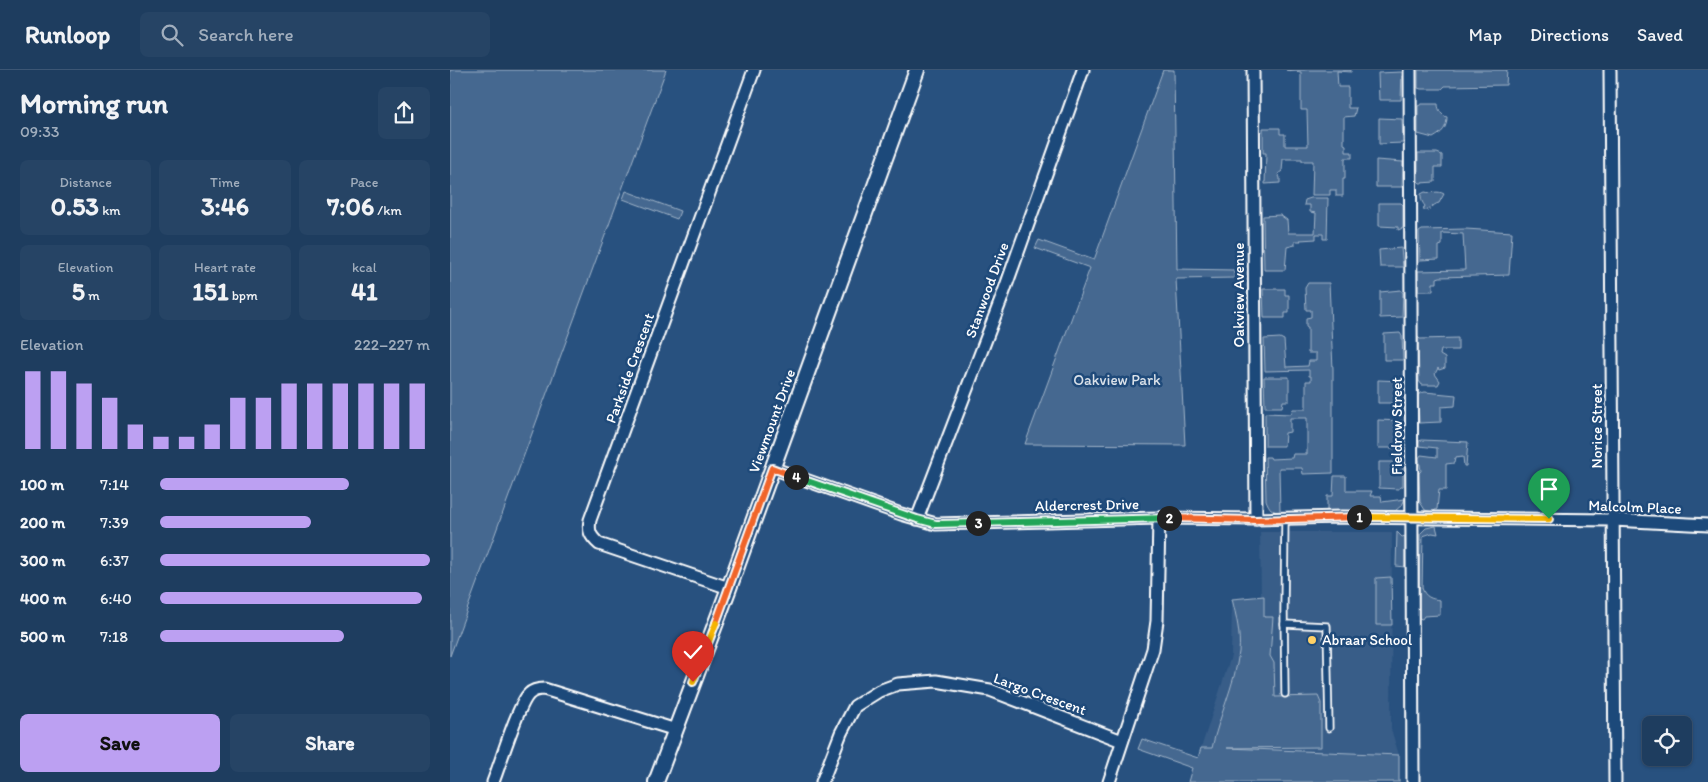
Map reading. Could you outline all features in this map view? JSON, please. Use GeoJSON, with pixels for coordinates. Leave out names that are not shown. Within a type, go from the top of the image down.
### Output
{"type":"FeatureCollection","features":[{"type":"Feature","properties":{"kind":"street","name":"Parkside Crescent"},"geometry":{"type":"LineString","coordinates":[[729,588],[598,544],[590,536],[589,528],[754,70]]}},
{"type":"Feature","properties":{"kind":"street","name":"Viewmount Drive"},"geometry":{"type":"LineString","coordinates":[[656,782],[729,588],[917,70]]}},
{"type":"Feature","properties":{"kind":"street","name":"Stanwood Drive"},"geometry":{"type":"LineString","coordinates":[[917,519],[1000,300],[1083,70]]}},
{"type":"Feature","properties":{"kind":"street","name":"Oakview Avenue"},"geometry":{"type":"LineString","coordinates":[[1253,70],[1256,520]]}},
{"type":"Feature","properties":{"kind":"street","name":"Fieldrow Street"},"geometry":{"type":"LineString","coordinates":[[1410,70],[1413,377],[1413,782]]}},
{"type":"Feature","properties":{"kind":"street","name":"Norice Street"},"geometry":{"type":"LineString","coordinates":[[1610,70],[1615,782]]}},
{"type":"Feature","properties":{"kind":"street","name":"Aldercrest Drive"},"geometry":{"type":"LineString","coordinates":[[772,468],[936,524],[1159,518],[1256,520],[1412,518]]}},
{"type":"Feature","properties":{"kind":"street"},"geometry":{"type":"LineString","coordinates":[[1109,782],[1153,649],[1157,621],[1159,518]]}},
{"type":"Feature","properties":{"kind":"street","name":"Malcolm Place"},"geometry":{"type":"LineString","coordinates":[[1412,518],[1613,520],[1708,525]]}},
{"type":"Feature","properties":{"kind":"street","name":"Largo Crescent"},"geometry":{"type":"LineString","coordinates":[[822,782],[841,733],[855,706],[879,691],[898,684],[936,681],[990,690],[1122,741]]}},
{"type":"Feature","properties":{"kind":"street"},"geometry":{"type":"LineString","coordinates":[[493,782],[521,706],[529,694],[536,690],[544,688],[676,730]]}},
{"type":"Feature","properties":{"kind":"lane"},"geometry":{"type":"LineString","coordinates":[[1285,519],[1285,694]]}},
{"type":"Feature","properties":{"kind":"lane"},"geometry":{"type":"LineString","coordinates":[[1284,624],[1327,626],[1329,728]]}},
{"type":"Feature","properties":{"kind":"shaded area","name":"Abraar School"},"geometry":{"type":"Polygon","coordinates":[[[1260,532],[1392,532],[1391,729],[1399,755],[1201,748],[1231,656],[1232,599],[1261,597],[1260,532]]]}},
{"type":"Feature","properties":{"kind":"green space"},"geometry":{"type":"Polygon","coordinates":[[[450,70],[666,70],[450,656],[450,70]]]}},
{"type":"Feature","properties":{"kind":"green space","name":"Oakview Park"},"geometry":{"type":"Polygon","coordinates":[[[1163,70],[1174,70],[1177,269],[1234,270],[1234,278],[1176,279],[1185,445],[1025,444],[1090,268],[1035,248],[1039,240],[1094,260],[1163,70]]]}},
{"type":"Feature","properties":{"kind":"green space"},"geometry":{"type":"Polygon","coordinates":[[[1286,70],[1351,70],[1351,72],[1337,71],[1338,87],[1348,87],[1348,108],[1356,108],[1354,116],[1344,117],[1344,144],[1346,145],[1346,152],[1352,152],[1352,158],[1345,158],[1343,196],[1336,196],[1336,190],[1330,190],[1330,195],[1312,195],[1313,161],[1302,161],[1302,159],[1283,159],[1282,171],[1278,174],[1280,183],[1265,184],[1266,153],[1263,153],[1263,128],[1280,128],[1280,134],[1285,134],[1285,146],[1308,146],[1307,110],[1301,110],[1301,72],[1286,70]]]}},
{"type":"Feature","properties":{"kind":"green space"},"geometry":{"type":"Polygon","coordinates":[[[1418,70],[1507,70],[1506,85],[1445,86],[1442,89],[1421,89],[1418,88],[1418,70]]]}},
{"type":"Feature","properties":{"kind":"green space"},"geometry":{"type":"Polygon","coordinates":[[[1402,72],[1401,100],[1379,100],[1378,73],[1402,72]]]}},
{"type":"Feature","properties":{"kind":"green space"},"geometry":{"type":"Polygon","coordinates":[[[1422,104],[1438,104],[1443,115],[1447,117],[1443,130],[1433,138],[1418,134],[1418,106],[1422,104]]]}},
{"type":"Feature","properties":{"kind":"green space"},"geometry":{"type":"Polygon","coordinates":[[[1379,118],[1402,119],[1403,143],[1379,144],[1379,118]]]}},
{"type":"Feature","properties":{"kind":"green space"},"geometry":{"type":"Polygon","coordinates":[[[1418,153],[1437,153],[1442,155],[1442,167],[1435,167],[1435,182],[1420,183],[1418,181],[1418,153]]]}},
{"type":"Feature","properties":{"kind":"green space"},"geometry":{"type":"Polygon","coordinates":[[[1376,160],[1403,162],[1402,187],[1376,187],[1376,160]]]}},
{"type":"Feature","properties":{"kind":"green space"},"geometry":{"type":"Polygon","coordinates":[[[626,191],[680,211],[677,219],[623,199],[626,191]]]}},
{"type":"Feature","properties":{"kind":"green space"},"geometry":{"type":"Polygon","coordinates":[[[1425,192],[1444,194],[1439,203],[1430,209],[1423,210],[1425,206],[1421,194],[1425,192]]]}},
{"type":"Feature","properties":{"kind":"green space"},"geometry":{"type":"Polygon","coordinates":[[[1328,198],[1327,239],[1323,239],[1323,234],[1316,234],[1316,239],[1295,241],[1295,245],[1287,247],[1285,270],[1264,270],[1263,216],[1280,215],[1287,220],[1288,233],[1315,233],[1316,213],[1310,212],[1310,205],[1304,205],[1305,200],[1328,198]]]}},
{"type":"Feature","properties":{"kind":"green space"},"geometry":{"type":"Polygon","coordinates":[[[1379,203],[1401,203],[1403,205],[1403,228],[1398,230],[1398,227],[1379,226],[1379,203]]]}},
{"type":"Feature","properties":{"kind":"green space"},"geometry":{"type":"Polygon","coordinates":[[[1466,229],[1512,232],[1509,275],[1440,277],[1437,278],[1437,283],[1433,283],[1433,291],[1418,291],[1418,271],[1465,270],[1463,234],[1442,233],[1439,259],[1420,260],[1419,232],[1422,230],[1466,229]]]}},
{"type":"Feature","properties":{"kind":"green space"},"geometry":{"type":"Polygon","coordinates":[[[1401,248],[1403,267],[1380,267],[1379,250],[1401,248]]]}},
{"type":"Feature","properties":{"kind":"green space"},"geometry":{"type":"Polygon","coordinates":[[[1308,283],[1329,283],[1333,369],[1333,473],[1303,474],[1302,468],[1279,468],[1280,512],[1277,512],[1271,509],[1266,500],[1265,457],[1270,457],[1271,459],[1292,458],[1293,454],[1307,454],[1307,418],[1290,418],[1290,432],[1285,433],[1284,446],[1265,446],[1265,413],[1291,414],[1293,409],[1306,409],[1306,381],[1311,381],[1311,376],[1309,376],[1309,370],[1265,371],[1264,339],[1280,338],[1284,340],[1286,367],[1308,366],[1309,361],[1316,361],[1316,353],[1308,353],[1306,318],[1311,317],[1311,310],[1306,310],[1305,288],[1308,283]]]}},
{"type":"Feature","properties":{"kind":"green space"},"geometry":{"type":"Polygon","coordinates":[[[1263,289],[1285,289],[1285,295],[1289,295],[1289,313],[1285,313],[1285,318],[1264,318],[1263,289]]]}},
{"type":"Feature","properties":{"kind":"green space"},"geometry":{"type":"Polygon","coordinates":[[[1401,290],[1403,293],[1402,317],[1380,318],[1380,292],[1401,290]]]}},
{"type":"Feature","properties":{"kind":"green space"},"geometry":{"type":"Polygon","coordinates":[[[1400,333],[1402,336],[1403,360],[1384,360],[1384,334],[1400,333]]]}},
{"type":"Feature","properties":{"kind":"green space"},"geometry":{"type":"Polygon","coordinates":[[[1418,337],[1420,339],[1458,338],[1458,350],[1441,350],[1440,355],[1445,358],[1445,368],[1439,370],[1438,368],[1435,374],[1440,381],[1438,385],[1422,385],[1419,381],[1418,337]]]}},
{"type":"Feature","properties":{"kind":"green space"},"geometry":{"type":"Polygon","coordinates":[[[1264,377],[1289,377],[1289,401],[1283,401],[1282,407],[1265,407],[1264,377]]]}},
{"type":"Feature","properties":{"kind":"green space"},"geometry":{"type":"Polygon","coordinates":[[[1378,380],[1402,381],[1401,403],[1378,403],[1378,380]]]}},
{"type":"Feature","properties":{"kind":"green space"},"geometry":{"type":"Polygon","coordinates":[[[1420,393],[1456,395],[1455,406],[1441,407],[1441,422],[1419,423],[1418,396],[1420,393]]]}},
{"type":"Feature","properties":{"kind":"green space"},"geometry":{"type":"Polygon","coordinates":[[[1378,420],[1402,421],[1402,448],[1378,448],[1378,420]]]}},
{"type":"Feature","properties":{"kind":"green space"},"geometry":{"type":"Polygon","coordinates":[[[1419,441],[1468,442],[1466,466],[1464,466],[1463,457],[1455,458],[1454,463],[1446,464],[1446,490],[1439,490],[1437,509],[1432,512],[1425,510],[1420,502],[1419,473],[1421,471],[1419,458],[1421,455],[1437,457],[1437,448],[1419,446],[1419,441]]]}},
{"type":"Feature","properties":{"kind":"green space"},"geometry":{"type":"Polygon","coordinates":[[[1379,462],[1403,462],[1403,486],[1398,489],[1379,488],[1379,462]]]}},
{"type":"Feature","properties":{"kind":"green space"},"geometry":{"type":"Polygon","coordinates":[[[1334,476],[1346,476],[1346,491],[1372,491],[1370,496],[1381,496],[1382,502],[1405,499],[1402,505],[1395,511],[1327,512],[1327,496],[1333,496],[1334,476]]]}},
{"type":"Feature","properties":{"kind":"green space"},"geometry":{"type":"Polygon","coordinates":[[[1436,526],[1438,534],[1432,533],[1423,536],[1422,588],[1429,597],[1440,600],[1440,615],[1424,616],[1422,619],[1419,618],[1420,534],[1426,528],[1436,526]]]}},
{"type":"Feature","properties":{"kind":"green space"},"geometry":{"type":"Polygon","coordinates":[[[1397,532],[1402,537],[1405,536],[1405,567],[1396,566],[1397,532]]]}},
{"type":"Feature","properties":{"kind":"green space"},"geometry":{"type":"Polygon","coordinates":[[[1391,577],[1392,625],[1376,625],[1376,578],[1391,577]]]}},
{"type":"Feature","properties":{"kind":"green space"},"geometry":{"type":"Polygon","coordinates":[[[1264,596],[1264,617],[1273,617],[1270,656],[1274,663],[1275,697],[1318,696],[1321,703],[1321,747],[1227,748],[1399,755],[1399,782],[1188,782],[1192,768],[1138,749],[1142,739],[1198,758],[1201,748],[1212,748],[1234,676],[1239,652],[1239,632],[1232,599],[1264,596]]]}},
{"type":"Feature","properties":{"kind":"place","name":"Abraar School"},"geometry":{"type":"Point","coordinates":[1312,640]}},
{"type":"Feature","properties":{"kind":"route"},"geometry":{"type":"LineString","coordinates":[[693,682],[772,468],[901,514],[936,524],[1159,518],[1256,520],[1342,517],[1549,519]]}}]}
